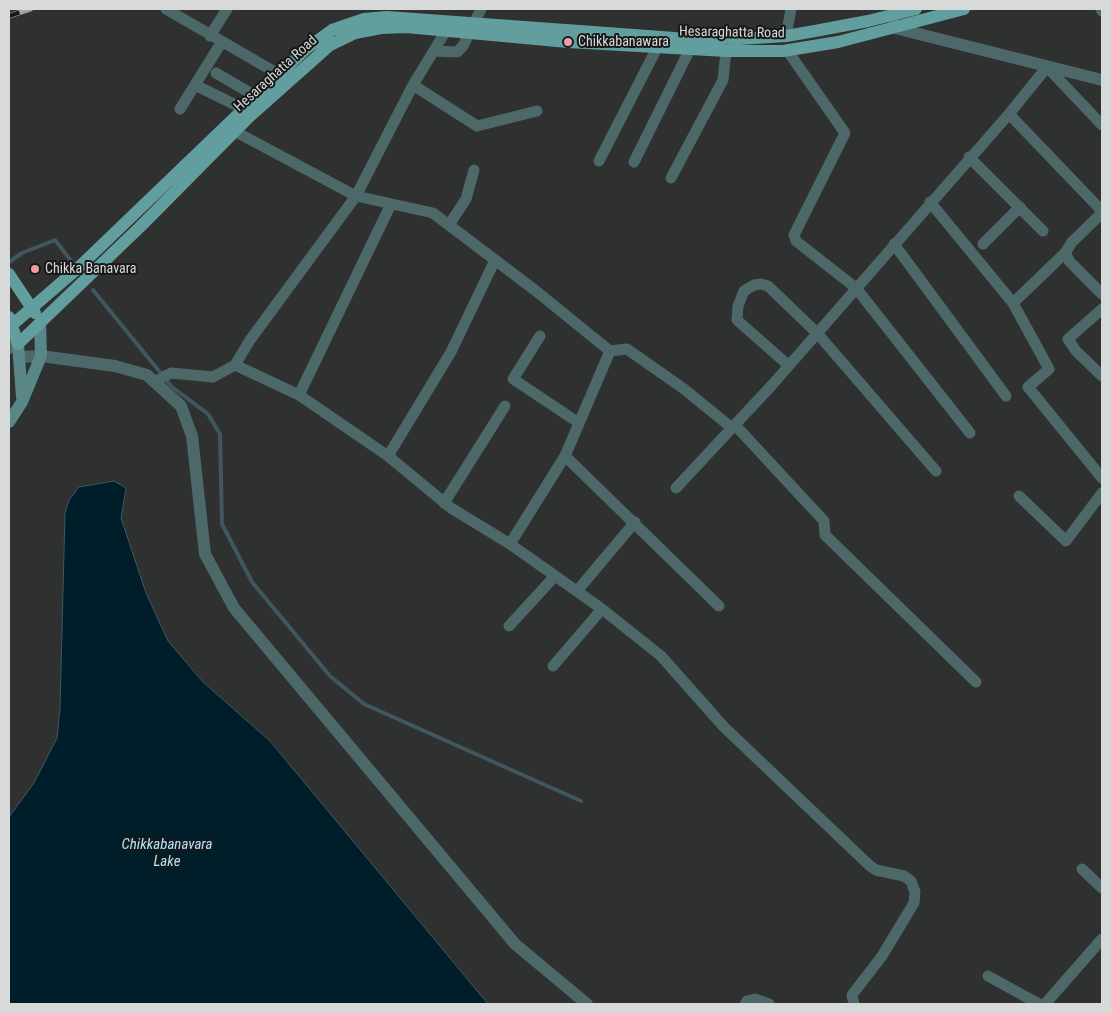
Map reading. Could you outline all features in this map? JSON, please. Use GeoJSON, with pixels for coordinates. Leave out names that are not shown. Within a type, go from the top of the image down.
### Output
{"type":"FeatureCollection","features":[{"type":"Feature","properties":{"kind":"main road"},"geometry":{"type":"LineString","coordinates":[[22,402],[20,357],[13,346],[10,323],[78,269],[240,121],[257,97],[306,49],[332,30],[364,19],[387,17],[472,29],[658,41],[739,39],[786,36],[893,22],[916,9]]}},
{"type":"Feature","properties":{"kind":"main road","name":"Hesaraghatta Road"},"geometry":{"type":"LineString","coordinates":[[658,41],[690,49],[786,50],[838,42],[893,22],[960,9]]}},
{"type":"Feature","properties":{"kind":"main road","name":"Hesaraghatta Road"},"geometry":{"type":"LineString","coordinates":[[13,346],[40,323],[240,121],[330,45],[355,32],[381,28],[449,26]]}},
{"type":"Feature","properties":{"kind":"main road"},"geometry":{"type":"LineString","coordinates":[[9,274],[32,307],[40,323],[41,356],[22,402],[9,422]]}},
{"type":"Feature","properties":{"kind":"street"},"geometry":{"type":"LineString","coordinates":[[166,9],[221,43],[280,75]]}},
{"type":"Feature","properties":{"kind":"street"},"geometry":{"type":"LineString","coordinates":[[210,36],[228,9]]}},
{"type":"Feature","properties":{"kind":"street"},"geometry":{"type":"LineString","coordinates":[[434,51],[457,52],[463,46],[481,9]]}},
{"type":"Feature","properties":{"kind":"street"},"geometry":{"type":"LineString","coordinates":[[786,36],[791,9]]}},
{"type":"Feature","properties":{"kind":"street"},"geometry":{"type":"LineString","coordinates":[[893,22],[1047,67],[1102,80]]}},
{"type":"Feature","properties":{"kind":"street"},"geometry":{"type":"LineString","coordinates":[[20,357],[41,356],[115,366],[160,378],[185,373],[213,377],[235,365],[250,340],[356,196],[413,85],[449,26]]}},
{"type":"Feature","properties":{"kind":"street"},"geometry":{"type":"LineString","coordinates":[[599,161],[658,41]]}},
{"type":"Feature","properties":{"kind":"street"},"geometry":{"type":"LineString","coordinates":[[180,109],[221,43]]}},
{"type":"Feature","properties":{"kind":"street"},"geometry":{"type":"LineString","coordinates":[[634,162],[690,49]]}},
{"type":"Feature","properties":{"kind":"street"},"geometry":{"type":"LineString","coordinates":[[671,178],[724,80],[726,50]]}},
{"type":"Feature","properties":{"kind":"street"},"geometry":{"type":"LineString","coordinates":[[786,50],[845,133],[794,235],[801,246],[856,288],[970,433]]}},
{"type":"Feature","properties":{"kind":"street"},"geometry":{"type":"LineString","coordinates":[[676,488],[817,333],[969,157],[1009,114],[1047,67]]}},
{"type":"Feature","properties":{"kind":"street"},"geometry":{"type":"LineString","coordinates":[[1047,67],[1102,125]]}},
{"type":"Feature","properties":{"kind":"street"},"geometry":{"type":"LineString","coordinates":[[216,74],[257,97]]}},
{"type":"Feature","properties":{"kind":"street"},"geometry":{"type":"LineString","coordinates":[[194,85],[240,121],[356,196],[433,213],[610,351],[627,349],[733,426],[824,521],[825,535],[976,682]]}},
{"type":"Feature","properties":{"kind":"street"},"geometry":{"type":"LineString","coordinates":[[413,85],[477,126],[537,111]]}},
{"type":"Feature","properties":{"kind":"street"},"geometry":{"type":"LineString","coordinates":[[1009,114],[1102,212],[1072,242],[1066,254],[1013,303]]}},
{"type":"Feature","properties":{"kind":"street"},"geometry":{"type":"LineString","coordinates":[[969,157],[1044,231]]}},
{"type":"Feature","properties":{"kind":"street"},"geometry":{"type":"LineString","coordinates":[[449,225],[466,200],[474,170]]}},
{"type":"Feature","properties":{"kind":"street"},"geometry":{"type":"LineString","coordinates":[[930,202],[1013,303],[1049,370],[1028,387],[1102,478]]}},
{"type":"Feature","properties":{"kind":"street"},"geometry":{"type":"LineString","coordinates":[[300,395],[391,204]]}},
{"type":"Feature","properties":{"kind":"street"},"geometry":{"type":"LineString","coordinates":[[982,244],[1020,207]]}},
{"type":"Feature","properties":{"kind":"street"},"geometry":{"type":"LineString","coordinates":[[894,244],[1006,396]]}},
{"type":"Feature","properties":{"kind":"street"},"geometry":{"type":"LineString","coordinates":[[1066,254],[1070,262],[1102,294]]}},
{"type":"Feature","properties":{"kind":"street"},"geometry":{"type":"LineString","coordinates":[[388,456],[450,352],[495,260]]}},
{"type":"Feature","properties":{"kind":"street"},"geometry":{"type":"LineString","coordinates":[[788,365],[737,320],[738,306],[744,291],[754,285],[768,286],[817,333],[936,470]]}},
{"type":"Feature","properties":{"kind":"street"},"geometry":{"type":"LineString","coordinates":[[1102,309],[1068,339],[1076,351],[1102,376]]}},
{"type":"Feature","properties":{"kind":"street"},"geometry":{"type":"LineString","coordinates":[[540,336],[513,379],[579,423]]}},
{"type":"Feature","properties":{"kind":"street"},"geometry":{"type":"LineString","coordinates":[[510,544],[565,456],[610,351]]}},
{"type":"Feature","properties":{"kind":"street"},"geometry":{"type":"LineString","coordinates":[[235,365],[300,395],[388,456],[444,503],[510,544],[602,609],[661,656],[724,727],[869,864],[876,870],[904,876],[911,881],[915,892],[914,903],[882,956],[852,995],[854,1004]]}},
{"type":"Feature","properties":{"kind":"street"},"geometry":{"type":"LineString","coordinates":[[160,378],[181,406],[192,436],[205,554],[234,608],[515,944],[587,1004]]}},
{"type":"Feature","properties":{"kind":"street"},"geometry":{"type":"LineString","coordinates":[[444,503],[505,406]]}},
{"type":"Feature","properties":{"kind":"street"},"geometry":{"type":"LineString","coordinates":[[565,456],[635,522],[719,606]]}},
{"type":"Feature","properties":{"kind":"street"},"geometry":{"type":"LineString","coordinates":[[1019,496],[1066,541],[1102,493]]}},
{"type":"Feature","properties":{"kind":"street"},"geometry":{"type":"LineString","coordinates":[[577,591],[635,522]]}},
{"type":"Feature","properties":{"kind":"street"},"geometry":{"type":"LineString","coordinates":[[509,626],[555,576]]}},
{"type":"Feature","properties":{"kind":"street"},"geometry":{"type":"LineString","coordinates":[[553,666],[602,609]]}},
{"type":"Feature","properties":{"kind":"street"},"geometry":{"type":"LineString","coordinates":[[1082,869],[1102,888]]}},
{"type":"Feature","properties":{"kind":"street"},"geometry":{"type":"LineString","coordinates":[[1045,1004],[1102,939]]}},
{"type":"Feature","properties":{"kind":"street"},"geometry":{"type":"LineString","coordinates":[[988,976],[1039,1004]]}},
{"type":"Feature","properties":{"kind":"street"},"geometry":{"type":"LineString","coordinates":[[745,1004],[748,1000],[755,999],[769,1004]]}},
{"type":"Feature","properties":{"kind":"water","name":"Chikkabanavara Lake"},"geometry":{"type":"Polygon","coordinates":[[[114,481],[126,488],[121,518],[146,593],[168,641],[203,682],[270,741],[488,1004],[9,1004],[9,817],[34,783],[57,738],[60,708],[65,513],[69,500],[79,487],[114,481]]]}},
{"type":"Feature","properties":{"kind":"waterway"},"geometry":{"type":"LineString","coordinates":[[9,262],[22,253],[55,240],[72,262]]}},
{"type":"Feature","properties":{"kind":"waterway"},"geometry":{"type":"LineString","coordinates":[[93,290],[172,387],[208,414],[220,434],[222,524],[252,582],[330,676],[364,704],[581,801]]}},
{"type":"Feature","properties":{"kind":"railway"},"geometry":{"type":"LineString","coordinates":[[9,16],[30,9]]}},
{"type":"Feature","properties":{"kind":"place","name":"Chikkabanawara"},"geometry":{"type":"Point","coordinates":[568,42]}},
{"type":"Feature","properties":{"kind":"place","name":"Chikka Banavara"},"geometry":{"type":"Point","coordinates":[35,269]}}]}
